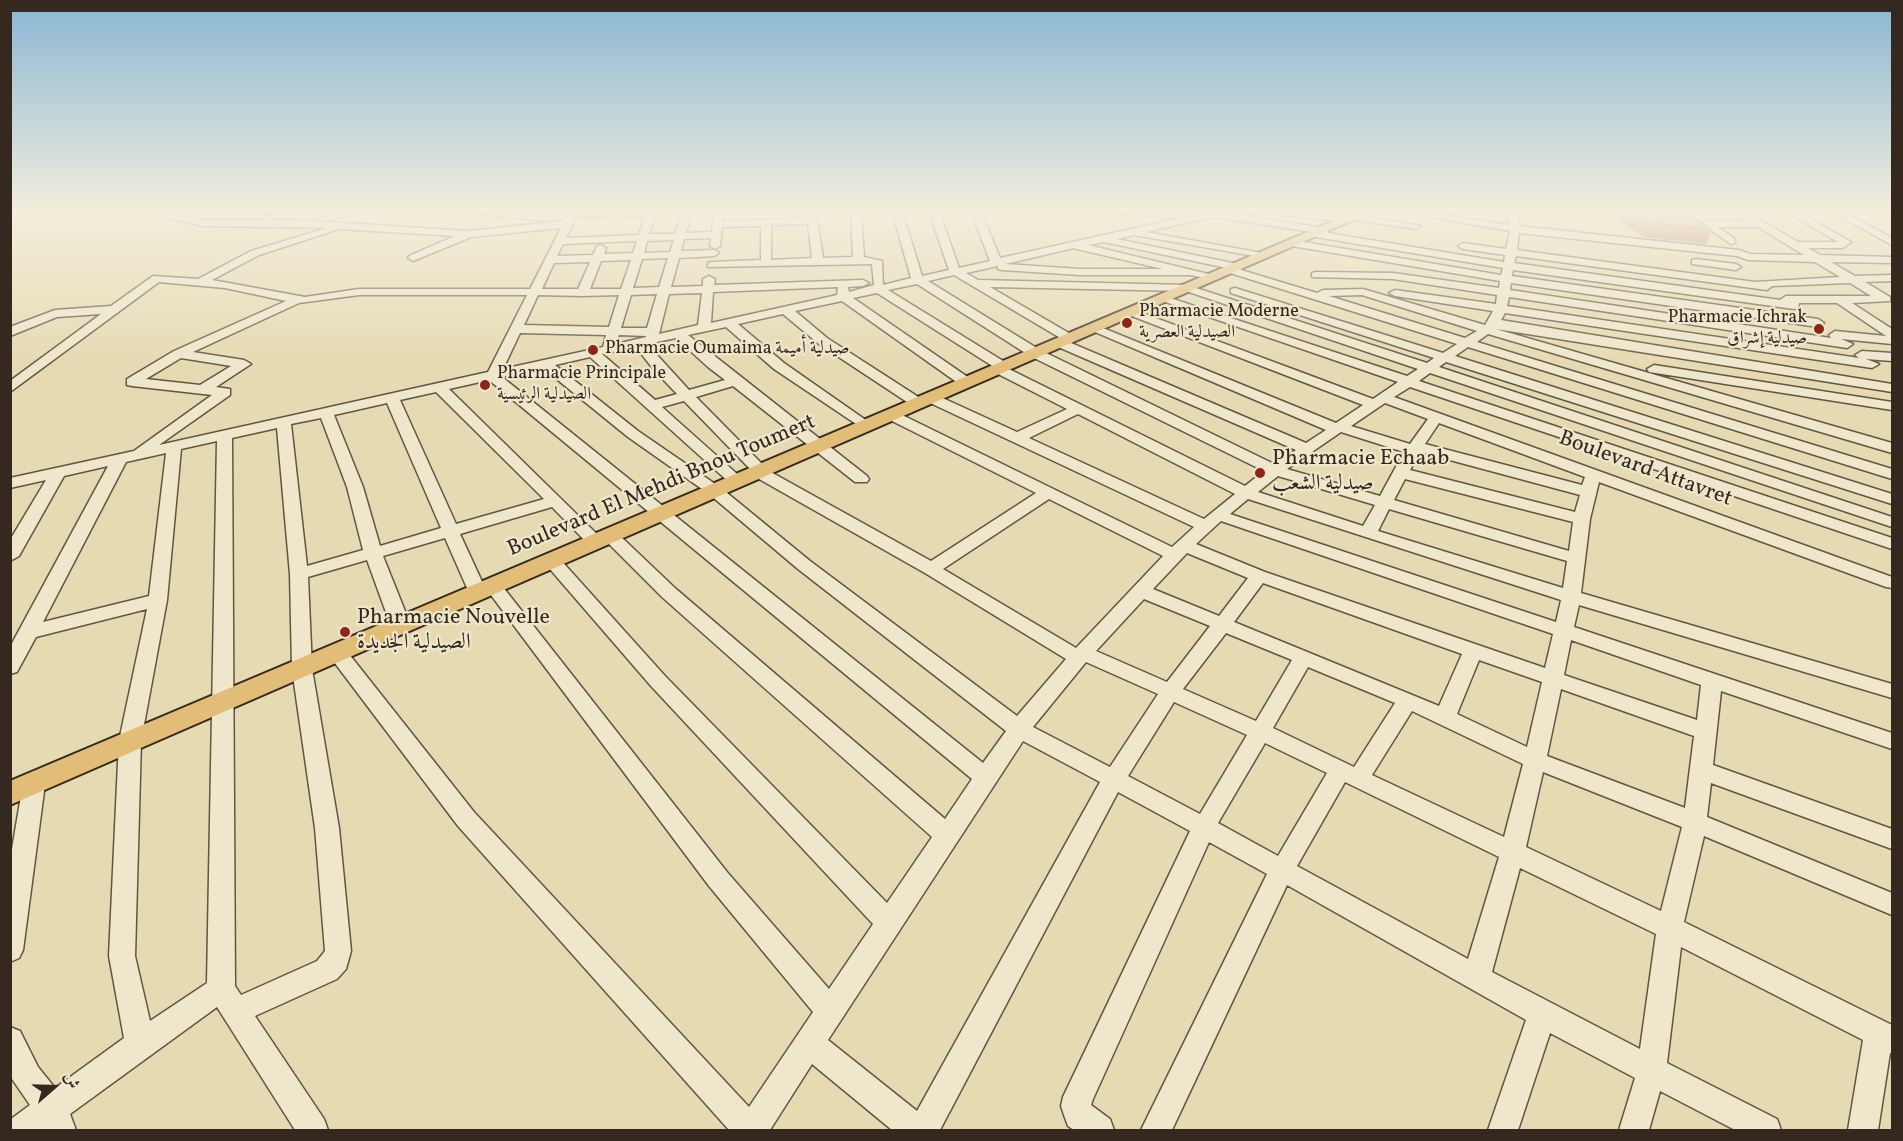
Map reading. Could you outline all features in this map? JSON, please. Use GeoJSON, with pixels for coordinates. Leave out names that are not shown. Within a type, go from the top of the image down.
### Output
{"type":"FeatureCollection","features":[{"type":"Feature","properties":{"kind":"main road","name":"Boulevard El Mehdi Bnou Toumert"},"geometry":{"type":"LineString","coordinates":[[10,794],[1241,264]]}},
{"type":"Feature","properties":{"kind":"street"},"geometry":{"type":"LineString","coordinates":[[197,284],[234,264]]}},
{"type":"Feature","properties":{"kind":"street"},"geometry":{"type":"LineString","coordinates":[[493,376],[548,264]]}},
{"type":"Feature","properties":{"kind":"street"},"geometry":{"type":"LineString","coordinates":[[582,292],[593,264]]}},
{"type":"Feature","properties":{"kind":"street"},"geometry":{"type":"LineString","coordinates":[[608,350],[634,264]]}},
{"type":"Feature","properties":{"kind":"street"},"geometry":{"type":"LineString","coordinates":[[648,338],[671,264]]}},
{"type":"Feature","properties":{"kind":"street"},"geometry":{"type":"LineString","coordinates":[[704,328],[712,266],[744,264]]}},
{"type":"Feature","properties":{"kind":"street"},"geometry":{"type":"LineString","coordinates":[[877,264],[878,285]]}},
{"type":"Feature","properties":{"kind":"street"},"geometry":{"type":"LineString","coordinates":[[908,264],[911,281],[1035,353],[1275,470],[1575,558]]}},
{"type":"Feature","properties":{"kind":"street"},"geometry":{"type":"LineString","coordinates":[[953,264],[955,271],[1065,341],[1307,450]]}},
{"type":"Feature","properties":{"kind":"street"},"geometry":{"type":"LineString","coordinates":[[10,388],[111,310],[157,278],[197,284],[225,285],[310,301],[359,292],[843,290],[911,281],[983,264]]}},
{"type":"Feature","properties":{"kind":"street"},"geometry":{"type":"LineString","coordinates":[[1085,264],[1114,272]]}},
{"type":"Feature","properties":{"kind":"street"},"geometry":{"type":"LineString","coordinates":[[1158,264],[1306,293],[1893,474]]}},
{"type":"Feature","properties":{"kind":"street"},"geometry":{"type":"LineString","coordinates":[[1176,264],[1438,362],[1893,522]]}},
{"type":"Feature","properties":{"kind":"street"},"geometry":{"type":"LineString","coordinates":[[1345,264],[1346,275]]}},
{"type":"Feature","properties":{"kind":"street"},"geometry":{"type":"LineString","coordinates":[[1389,264],[1398,293]]}},
{"type":"Feature","properties":{"kind":"street"},"geometry":{"type":"LineString","coordinates":[[1414,264],[1818,323]]}},
{"type":"Feature","properties":{"kind":"street"},"geometry":{"type":"LineString","coordinates":[[1503,264],[1790,303],[1889,299]]}},
{"type":"Feature","properties":{"kind":"street"},"geometry":{"type":"LineString","coordinates":[[1601,264],[1763,285],[1805,280],[1893,278]]}},
{"type":"Feature","properties":{"kind":"street"},"geometry":{"type":"LineString","coordinates":[[1710,264],[1736,267]]}},
{"type":"Feature","properties":{"kind":"street"},"geometry":{"type":"LineString","coordinates":[[1306,293],[1398,293],[1877,367],[1790,303],[1732,264]]}},
{"type":"Feature","properties":{"kind":"street"},"geometry":{"type":"LineString","coordinates":[[1779,264],[1805,280]]}},
{"type":"Feature","properties":{"kind":"street"},"geometry":{"type":"LineString","coordinates":[[1829,264],[1889,299]]}},
{"type":"Feature","properties":{"kind":"street"},"geometry":{"type":"LineString","coordinates":[[979,265],[1211,276]]}},
{"type":"Feature","properties":{"kind":"street"},"geometry":{"type":"LineString","coordinates":[[338,654],[466,819],[751,1131],[985,777],[1019,729],[1081,656],[1179,550],[1211,520],[1275,470],[1491,327],[1501,308],[1510,266]]}},
{"type":"Feature","properties":{"kind":"street"},"geometry":{"type":"LineString","coordinates":[[1316,275],[1393,276],[1847,344]]}},
{"type":"Feature","properties":{"kind":"street"},"geometry":{"type":"LineString","coordinates":[[975,283],[1211,276]]}},
{"type":"Feature","properties":{"kind":"street"},"geometry":{"type":"LineString","coordinates":[[878,285],[1001,368],[1077,409],[1246,493],[1571,598],[1893,691]]}},
{"type":"Feature","properties":{"kind":"street"},"geometry":{"type":"LineString","coordinates":[[10,483],[327,414],[608,350],[648,338],[679,334],[785,309],[843,290]]}},
{"type":"Feature","properties":{"kind":"street"},"geometry":{"type":"LineString","coordinates":[[843,290],[967,383]]}},
{"type":"Feature","properties":{"kind":"street"},"geometry":{"type":"LineString","coordinates":[[1363,292],[1491,327],[1578,358],[1893,448]]}},
{"type":"Feature","properties":{"kind":"street"},"geometry":{"type":"LineString","coordinates":[[1163,299],[1893,544]]}},
{"type":"Feature","properties":{"kind":"street"},"geometry":{"type":"LineString","coordinates":[[10,667],[126,458],[225,392],[132,382],[179,354],[297,300]]}},
{"type":"Feature","properties":{"kind":"street"},"geometry":{"type":"LineString","coordinates":[[1840,300],[1893,334]]}},
{"type":"Feature","properties":{"kind":"street"},"geometry":{"type":"LineString","coordinates":[[785,309],[823,341],[924,401],[1211,520],[1562,631],[1893,741]]}},
{"type":"Feature","properties":{"kind":"street"},"geometry":{"type":"LineString","coordinates":[[10,332],[55,314],[111,310]]}},
{"type":"Feature","properties":{"kind":"street","name":"Boulevard Attavret"},"geometry":{"type":"LineString","coordinates":[[1130,313],[1379,401],[1436,418],[1591,483],[1893,583]]}},
{"type":"Feature","properties":{"kind":"street"},"geometry":{"type":"LineString","coordinates":[[728,322],[779,366],[865,426]]}},
{"type":"Feature","properties":{"kind":"street"},"geometry":{"type":"LineString","coordinates":[[1491,327],[1893,387]]}},
{"type":"Feature","properties":{"kind":"street"},"geometry":{"type":"LineString","coordinates":[[515,328],[613,331],[648,338],[687,396],[760,472],[1081,656],[1261,732],[1670,928],[1886,1037],[1863,1131]]}},
{"type":"Feature","properties":{"kind":"street"},"geometry":{"type":"LineString","coordinates":[[1094,328],[1338,428],[1414,448],[1591,483],[1575,558],[1571,598],[1535,760],[1512,853],[1477,976]]}},
{"type":"Feature","properties":{"kind":"street"},"geometry":{"type":"LineString","coordinates":[[679,334],[734,381],[819,444],[861,479]]}},
{"type":"Feature","properties":{"kind":"street"},"geometry":{"type":"LineString","coordinates":[[1834,335],[1893,340]]}},
{"type":"Feature","properties":{"kind":"street"},"geometry":{"type":"LineString","coordinates":[[593,353],[737,481]]}},
{"type":"Feature","properties":{"kind":"street"},"geometry":{"type":"LineString","coordinates":[[179,354],[244,364],[200,391]]}},
{"type":"Feature","properties":{"kind":"street"},"geometry":{"type":"LineString","coordinates":[[1862,355],[1893,357]]}},
{"type":"Feature","properties":{"kind":"street"},"geometry":{"type":"LineString","coordinates":[[1578,358],[1893,406]]}},
{"type":"Feature","properties":{"kind":"street"},"geometry":{"type":"LineString","coordinates":[[1438,362],[1893,499]]}},
{"type":"Feature","properties":{"kind":"street"},"geometry":{"type":"LineString","coordinates":[[546,364],[633,434],[715,491],[804,565],[1019,729],[1204,827],[1281,872],[1477,976],[1542,1014],[1652,1069],[1766,1131]]}},
{"type":"Feature","properties":{"kind":"street"},"geometry":{"type":"LineString","coordinates":[[493,376],[985,777]]}},
{"type":"Feature","properties":{"kind":"street"},"geometry":{"type":"LineString","coordinates":[[651,406],[734,381]]}},
{"type":"Feature","properties":{"kind":"street"},"geometry":{"type":"LineString","coordinates":[[440,388],[556,501],[669,593],[947,835]]}},
{"type":"Feature","properties":{"kind":"street"},"geometry":{"type":"LineString","coordinates":[[392,399],[452,530],[485,590],[718,879],[831,1012]]}},
{"type":"Feature","properties":{"kind":"street"},"geometry":{"type":"LineString","coordinates":[[1017,438],[1077,409]]}},
{"type":"Feature","properties":{"kind":"street"},"geometry":{"type":"LineString","coordinates":[[327,414],[355,487],[373,553],[401,626]]}},
{"type":"Feature","properties":{"kind":"street"},"geometry":{"type":"LineString","coordinates":[[891,415],[1049,492],[1179,550],[1706,732]]}},
{"type":"Feature","properties":{"kind":"street"},"geometry":{"type":"LineString","coordinates":[[1368,534],[1414,448],[1436,418]]}},
{"type":"Feature","properties":{"kind":"street"},"geometry":{"type":"LineString","coordinates":[[22,1131],[56,1120],[140,1044],[228,1000],[327,970],[336,960],[338,951],[327,828],[302,669],[299,574],[284,423]]}},
{"type":"Feature","properties":{"kind":"street"},"geometry":{"type":"LineString","coordinates":[[225,436],[222,703],[228,1000],[313,1131]]}},
{"type":"Feature","properties":{"kind":"street"},"geometry":{"type":"LineString","coordinates":[[140,1044],[122,956],[130,741],[158,600],[174,447]]}},
{"type":"Feature","properties":{"kind":"street"},"geometry":{"type":"LineString","coordinates":[[10,556],[58,473]]}},
{"type":"Feature","properties":{"kind":"street"},"geometry":{"type":"LineString","coordinates":[[1402,473],[1582,519]]}},
{"type":"Feature","properties":{"kind":"street"},"geometry":{"type":"LineString","coordinates":[[931,569],[1049,492]]}},
{"type":"Feature","properties":{"kind":"street"},"geometry":{"type":"LineString","coordinates":[[299,574],[556,501]]}},
{"type":"Feature","properties":{"kind":"street"},"geometry":{"type":"LineString","coordinates":[[552,561],[657,681],[889,923]]}},
{"type":"Feature","properties":{"kind":"street"},"geometry":{"type":"LineString","coordinates":[[924,1131],[1113,780],[1170,692],[1259,576]]}},
{"type":"Feature","properties":{"kind":"street"},"geometry":{"type":"LineString","coordinates":[[1141,591],[1408,700],[1535,760],[1695,822],[1893,904]]}},
{"type":"Feature","properties":{"kind":"street"},"geometry":{"type":"LineString","coordinates":[[29,632],[158,600]]}},
{"type":"Feature","properties":{"kind":"street"},"geometry":{"type":"LineString","coordinates":[[1446,718],[1473,651]]}},
{"type":"Feature","properties":{"kind":"street"},"geometry":{"type":"LineString","coordinates":[[1099,1131],[1079,1115],[1076,1106],[1078,1097],[1204,827],[1304,657]]}},
{"type":"Feature","properties":{"kind":"street"},"geometry":{"type":"LineString","coordinates":[[1634,1131],[1652,1069],[1670,928],[1695,822],[1712,681]]}},
{"type":"Feature","properties":{"kind":"street"},"geometry":{"type":"LineString","coordinates":[[1156,1131],[1281,872],[1349,775],[1408,700]]}},
{"type":"Feature","properties":{"kind":"street"},"geometry":{"type":"LineString","coordinates":[[1701,770],[1893,839]]}},
{"type":"Feature","properties":{"kind":"street"},"geometry":{"type":"LineString","coordinates":[[10,950],[34,784]]}},
{"type":"Feature","properties":{"kind":"street"},"geometry":{"type":"LineString","coordinates":[[1503,1131],[1542,1014]]}},
{"type":"Feature","properties":{"kind":"street"},"geometry":{"type":"LineString","coordinates":[[10,1041],[27,1077],[56,1120]]}},
{"type":"Feature","properties":{"kind":"street"},"geometry":{"type":"LineString","coordinates":[[810,1044],[916,1131]]}},
{"type":"Feature","properties":{"kind":"place","name":"Pharmacie Moderne الصيدلية العصرية"},"geometry":{"type":"Point","coordinates":[1127,323]}},
{"type":"Feature","properties":{"kind":"place","name":"Pharmacie Ichrak صيدلية إشراق"},"geometry":{"type":"Point","coordinates":[1819,329]}},
{"type":"Feature","properties":{"kind":"place","name":"Pharmacie Oumaima صيدلية أميمة"},"geometry":{"type":"Point","coordinates":[593,350]}},
{"type":"Feature","properties":{"kind":"place","name":"Pharmacie Principale الصيدلية الرئيسية"},"geometry":{"type":"Point","coordinates":[485,385]}},
{"type":"Feature","properties":{"kind":"place","name":"Pharmacie Echaab صيدلية الشعب"},"geometry":{"type":"Point","coordinates":[1260,473]}},
{"type":"Feature","properties":{"kind":"place","name":"Pharmacie Nouvelle الصيدلية الجديدة"},"geometry":{"type":"Point","coordinates":[345,632]}}]}
